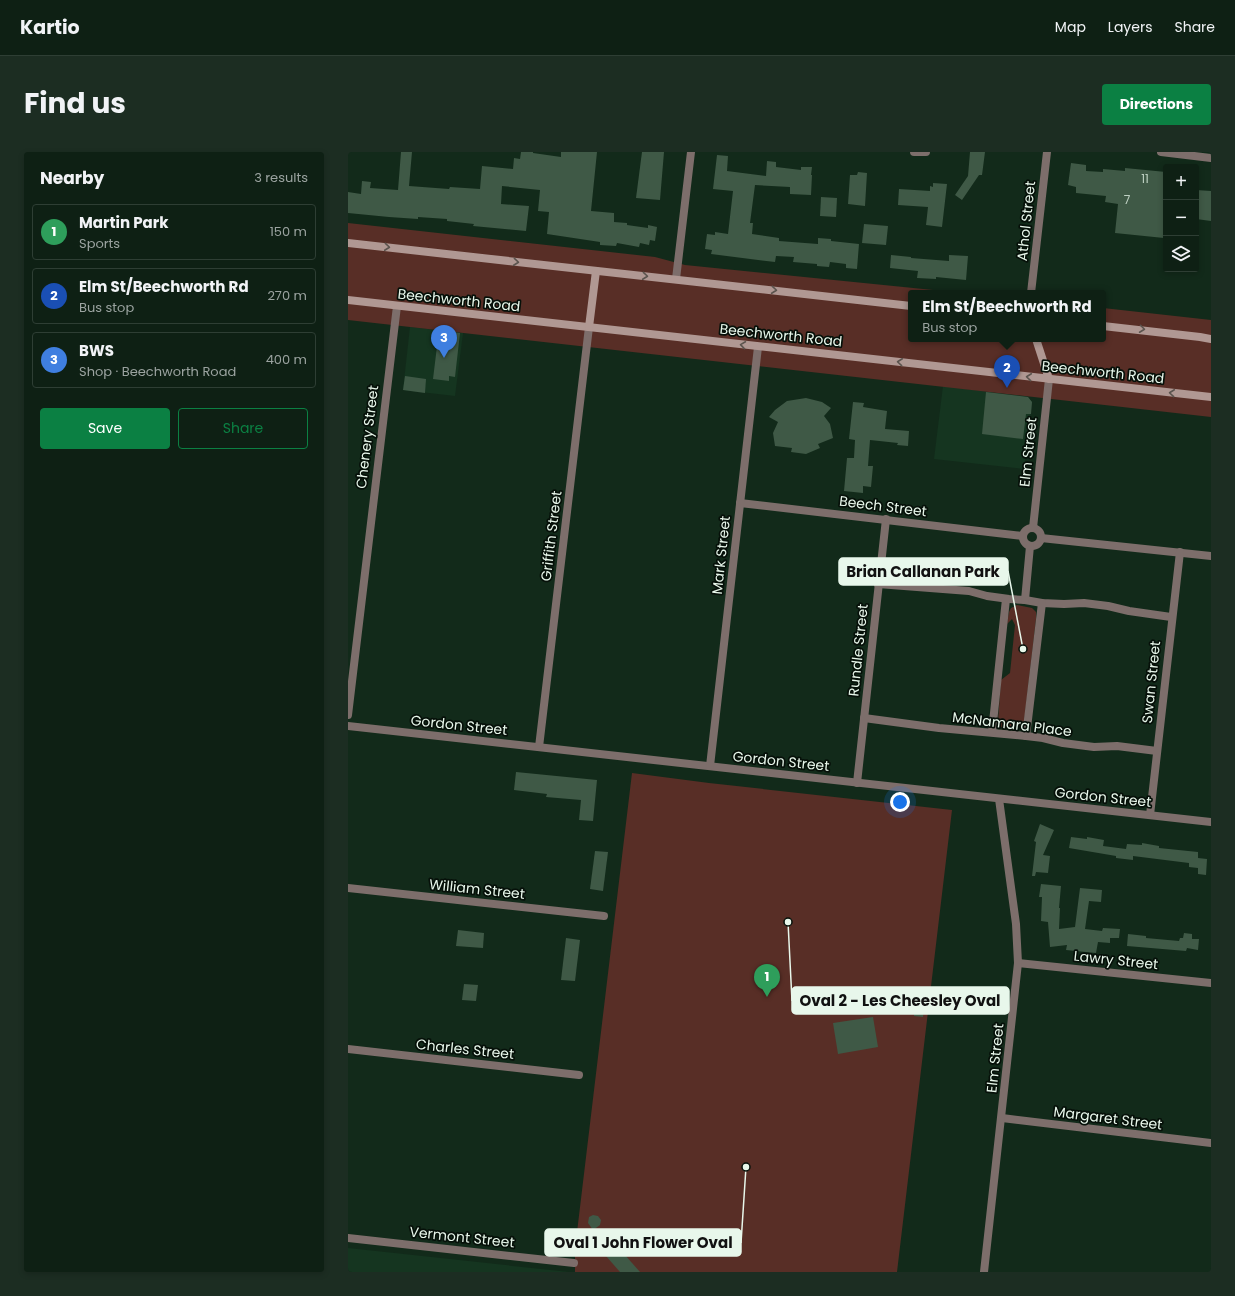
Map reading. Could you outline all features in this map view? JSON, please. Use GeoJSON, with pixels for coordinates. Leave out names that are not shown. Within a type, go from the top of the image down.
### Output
{"type":"FeatureCollection","features":[{"type":"Feature","properties":{"kind":"main road"},"geometry":{"type":"LineString","coordinates":[[348,243],[908,306]]}},
{"type":"Feature","properties":{"kind":"main road"},"geometry":{"type":"LineString","coordinates":[[588,327],[596,271]]}},
{"type":"Feature","properties":{"kind":"main road","name":"Beechworth Road"},"geometry":{"type":"LineString","coordinates":[[348,300],[1211,397]]}},
{"type":"Feature","properties":{"kind":"main road"},"geometry":{"type":"LineString","coordinates":[[1106,326],[1211,339]]}},
{"type":"Feature","properties":{"kind":"main road"},"geometry":{"type":"LineString","coordinates":[[1037,342],[1049,379]]}},
{"type":"Feature","properties":{"kind":"street"},"geometry":{"type":"LineString","coordinates":[[676,279],[691,152]]}},
{"type":"Feature","properties":{"kind":"street"},"geometry":{"type":"LineString","coordinates":[[914,152],[926,152]]}},
{"type":"Feature","properties":{"kind":"street","name":"Athol Street"},"geometry":{"type":"LineString","coordinates":[[1031,290],[1047,152]]}},
{"type":"Feature","properties":{"kind":"street"},"geometry":{"type":"LineString","coordinates":[[1160,152],[1211,158]]}},
{"type":"Feature","properties":{"kind":"street","name":"Chenery Street"},"geometry":{"type":"LineString","coordinates":[[348,715],[397,306]]}},
{"type":"Feature","properties":{"kind":"street","name":"Griffith Street"},"geometry":{"type":"LineString","coordinates":[[539,747],[588,327]]}},
{"type":"Feature","properties":{"kind":"street","name":"Mark Street"},"geometry":{"type":"LineString","coordinates":[[710,766],[758,347]]}},
{"type":"Feature","properties":{"kind":"street","name":"Elm Street"},"geometry":{"type":"LineString","coordinates":[[1033,528],[1049,379]]}},
{"type":"Feature","properties":{"kind":"street","name":"Beech Street"},"geometry":{"type":"LineString","coordinates":[[740,503],[1023,536]]}},
{"type":"Feature","properties":{"kind":"street","name":"Rundle Street"},"geometry":{"type":"LineString","coordinates":[[857,783],[886,519]]}},
{"type":"Feature","properties":{"kind":"street"},"geometry":{"type":"LineString","coordinates":[[1033,528],[1039,531],[1041,538],[1038,544],[1030,546],[1024,542],[1023,536],[1026,530],[1033,528]]}},
{"type":"Feature","properties":{"kind":"street"},"geometry":{"type":"LineString","coordinates":[[1041,538],[1211,556]]}},
{"type":"Feature","properties":{"kind":"street"},"geometry":{"type":"LineString","coordinates":[[1025,600],[1030,546]]}},
{"type":"Feature","properties":{"kind":"street","name":"Swan Street"},"geometry":{"type":"LineString","coordinates":[[1150,815],[1171,617],[1180,552]]}},
{"type":"Feature","properties":{"kind":"street"},"geometry":{"type":"LineString","coordinates":[[878,584],[969,591],[1006,599],[1042,603],[1084,603],[1171,617]]}},
{"type":"Feature","properties":{"kind":"street"},"geometry":{"type":"LineString","coordinates":[[992,732],[1006,599]]}},
{"type":"Feature","properties":{"kind":"street"},"geometry":{"type":"LineString","coordinates":[[1026,736],[1042,603]]}},
{"type":"Feature","properties":{"kind":"street","name":"McNamara Place"},"geometry":{"type":"LineString","coordinates":[[864,718],[939,728],[1026,736],[1094,747],[1117,746],[1157,751]]}},
{"type":"Feature","properties":{"kind":"street","name":"Gordon Street"},"geometry":{"type":"LineString","coordinates":[[348,726],[1211,822]]}},
{"type":"Feature","properties":{"kind":"street","name":"Elm Street"},"geometry":{"type":"LineString","coordinates":[[984,1272],[1018,963],[1016,924],[999,799]]}},
{"type":"Feature","properties":{"kind":"street","name":"William Street"},"geometry":{"type":"LineString","coordinates":[[348,888],[604,916]]}},
{"type":"Feature","properties":{"kind":"street","name":"Lawry Street"},"geometry":{"type":"LineString","coordinates":[[1018,963],[1211,983]]}},
{"type":"Feature","properties":{"kind":"street","name":"Charles Street"},"geometry":{"type":"LineString","coordinates":[[348,1049],[579,1075]]}},
{"type":"Feature","properties":{"kind":"street","name":"Margaret Street"},"geometry":{"type":"LineString","coordinates":[[1002,1118],[1211,1143]]}},
{"type":"Feature","properties":{"kind":"street","name":"Vermont Street"},"geometry":{"type":"LineString","coordinates":[[348,1238],[574,1263]]}},
{"type":"Feature","properties":{"kind":"shaded area"},"geometry":{"type":"Polygon","coordinates":[[[348,223],[655,257],[685,265],[933,290],[908,290],[908,342],[1106,342],[1106,308],[1211,320],[1211,417],[348,320],[348,223]]]}},
{"type":"Feature","properties":{"kind":"shaded area"},"geometry":{"type":"Polygon","coordinates":[[[410,327],[463,333],[455,396],[403,390],[410,327]]]}},
{"type":"Feature","properties":{"kind":"shaded area"},"geometry":{"type":"Polygon","coordinates":[[[943,386],[1028,397],[1032,402],[1024,469],[934,459],[943,386]]]}},
{"type":"Feature","properties":{"kind":"shaded area"},"geometry":{"type":"Polygon","coordinates":[[[1017,605],[1032,608],[1036,612],[1036,619],[1024,723],[1019,727],[1007,729],[1001,727],[998,721],[1001,680],[1010,673],[1015,625],[1012,619],[1007,624],[1011,608],[1017,605]]]}},
{"type":"Feature","properties":{"kind":"shaded area"},"geometry":{"type":"Polygon","coordinates":[[[632,773],[952,810],[897,1272],[575,1272],[575,1249],[632,773]]]}},
{"type":"Feature","properties":{"kind":"shaded area"},"geometry":{"type":"Polygon","coordinates":[[[348,1248],[569,1272],[348,1272],[348,1248]]]}},
{"type":"Feature","properties":{"kind":"building"},"geometry":{"type":"Polygon","coordinates":[[[401,152],[412,152],[409,186],[449,189],[450,187],[480,189],[482,166],[513,169],[514,158],[520,159],[521,152],[533,152],[561,157],[561,152],[597,152],[591,211],[614,213],[614,222],[627,223],[627,225],[648,228],[648,225],[657,227],[655,241],[650,240],[649,245],[640,243],[639,247],[617,243],[616,246],[600,245],[600,242],[547,234],[549,212],[538,211],[540,190],[502,186],[501,204],[529,206],[526,231],[473,226],[474,224],[447,221],[447,219],[418,217],[418,219],[348,213],[348,192],[361,194],[362,181],[371,182],[370,188],[398,190],[401,152]]]}},
{"type":"Feature","properties":{"kind":"building"},"geometry":{"type":"Polygon","coordinates":[[[642,152],[664,152],[660,200],[636,198],[642,152]]]}},
{"type":"Feature","properties":{"kind":"building"},"geometry":{"type":"Polygon","coordinates":[[[970,152],[985,152],[982,175],[979,175],[962,200],[955,195],[968,176],[970,152]]]}},
{"type":"Feature","properties":{"kind":"building"},"geometry":{"type":"Polygon","coordinates":[[[717,155],[728,156],[727,171],[766,176],[767,161],[776,162],[776,167],[801,170],[801,167],[812,167],[811,195],[790,194],[790,187],[755,185],[750,223],[753,223],[752,234],[779,238],[779,241],[818,244],[818,238],[859,244],[857,269],[846,268],[846,264],[830,262],[829,267],[817,266],[817,264],[793,262],[794,257],[776,256],[775,262],[711,254],[712,250],[705,249],[707,234],[715,235],[715,232],[728,234],[733,191],[713,189],[717,155]]]}},
{"type":"Feature","properties":{"kind":"building"},"geometry":{"type":"Polygon","coordinates":[[[1071,163],[1086,165],[1086,171],[1103,172],[1103,169],[1125,171],[1125,168],[1163,172],[1163,238],[1115,233],[1118,204],[1105,202],[1106,196],[1076,193],[1076,187],[1068,185],[1071,163]]]}},
{"type":"Feature","properties":{"kind":"building"},"geometry":{"type":"Polygon","coordinates":[[[858,172],[867,173],[865,206],[848,204],[850,175],[857,175],[858,172]]]}},
{"type":"Feature","properties":{"kind":"building"},"geometry":{"type":"Polygon","coordinates":[[[933,183],[947,184],[942,227],[926,225],[928,207],[898,205],[899,189],[930,191],[930,186],[933,187],[933,183]]]}},
{"type":"Feature","properties":{"kind":"building"},"geometry":{"type":"Polygon","coordinates":[[[1199,190],[1211,191],[1211,221],[1199,219],[1199,190]]]}},
{"type":"Feature","properties":{"kind":"building"},"geometry":{"type":"Polygon","coordinates":[[[821,197],[837,198],[836,217],[820,216],[821,197]]]}},
{"type":"Feature","properties":{"kind":"building"},"geometry":{"type":"Polygon","coordinates":[[[864,224],[888,226],[886,245],[862,243],[864,224]]]}},
{"type":"Feature","properties":{"kind":"building"},"geometry":{"type":"Polygon","coordinates":[[[891,255],[949,261],[949,255],[968,256],[966,280],[936,277],[936,279],[917,278],[918,271],[890,268],[891,255]]]}},
{"type":"Feature","properties":{"kind":"building"},"geometry":{"type":"Polygon","coordinates":[[[439,330],[460,333],[455,377],[449,376],[449,381],[433,379],[439,330]]]}},
{"type":"Feature","properties":{"kind":"building"},"geometry":{"type":"Polygon","coordinates":[[[405,376],[426,379],[425,393],[403,390],[405,376]]]}},
{"type":"Feature","properties":{"kind":"building"},"geometry":{"type":"Polygon","coordinates":[[[986,392],[1028,397],[1032,402],[1031,414],[1026,414],[1023,439],[982,434],[986,392]]]}},
{"type":"Feature","properties":{"kind":"building"},"geometry":{"type":"Polygon","coordinates":[[[806,398],[822,402],[831,408],[824,416],[830,424],[833,438],[818,444],[820,448],[806,454],[791,452],[792,448],[775,446],[773,433],[778,422],[769,417],[775,410],[787,401],[806,398]]]}},
{"type":"Feature","properties":{"kind":"building"},"geometry":{"type":"Polygon","coordinates":[[[853,402],[864,403],[863,407],[887,411],[885,429],[909,431],[908,446],[897,445],[898,443],[870,440],[868,466],[873,466],[871,487],[863,486],[863,493],[844,491],[847,458],[854,458],[855,440],[849,439],[853,402]]]}},
{"type":"Feature","properties":{"kind":"building"},"geometry":{"type":"Polygon","coordinates":[[[516,772],[597,780],[593,821],[579,820],[581,800],[546,797],[547,794],[514,790],[516,772]]]}},
{"type":"Feature","properties":{"kind":"building"},"geometry":{"type":"Polygon","coordinates":[[[1040,824],[1054,830],[1043,855],[1050,856],[1048,873],[1036,872],[1035,876],[1032,876],[1036,842],[1034,841],[1040,824]]]}},
{"type":"Feature","properties":{"kind":"building"},"geometry":{"type":"Polygon","coordinates":[[[1071,837],[1087,839],[1087,837],[1104,840],[1103,846],[1126,849],[1127,844],[1142,845],[1142,843],[1159,846],[1159,848],[1198,852],[1198,858],[1207,859],[1206,875],[1198,874],[1198,868],[1189,867],[1189,863],[1133,856],[1133,860],[1116,858],[1116,856],[1069,848],[1071,837]]]}},
{"type":"Feature","properties":{"kind":"building"},"geometry":{"type":"Polygon","coordinates":[[[595,851],[608,852],[603,891],[590,889],[595,851]]]}},
{"type":"Feature","properties":{"kind":"building"},"geometry":{"type":"Polygon","coordinates":[[[1041,884],[1061,886],[1059,929],[1075,927],[1080,888],[1102,890],[1101,902],[1089,901],[1085,929],[1102,931],[1103,928],[1120,929],[1119,938],[1110,938],[1110,943],[1098,942],[1096,953],[1066,950],[1067,945],[1050,947],[1048,922],[1041,921],[1042,897],[1039,897],[1041,884]]]}},
{"type":"Feature","properties":{"kind":"building"},"geometry":{"type":"Polygon","coordinates":[[[458,930],[484,933],[483,948],[456,946],[458,930]]]}},
{"type":"Feature","properties":{"kind":"building"},"geometry":{"type":"Polygon","coordinates":[[[1184,933],[1192,934],[1192,939],[1199,939],[1198,950],[1187,948],[1186,951],[1127,946],[1128,934],[1146,936],[1146,938],[1179,941],[1180,938],[1183,938],[1184,933]]]}},
{"type":"Feature","properties":{"kind":"building"},"geometry":{"type":"Polygon","coordinates":[[[566,938],[580,940],[575,981],[561,980],[566,938]]]}},
{"type":"Feature","properties":{"kind":"building"},"geometry":{"type":"Polygon","coordinates":[[[464,984],[478,985],[476,1001],[462,1000],[464,984]]]}},
{"type":"Feature","properties":{"kind":"building"},"geometry":{"type":"Polygon","coordinates":[[[915,1004],[924,1005],[923,1017],[914,1016],[915,1004]]]}},
{"type":"Feature","properties":{"kind":"building"},"geometry":{"type":"Polygon","coordinates":[[[873,1017],[878,1047],[838,1054],[833,1023],[873,1017]]]}},
{"type":"Feature","properties":{"kind":"building"},"geometry":{"type":"Polygon","coordinates":[[[593,1215],[598,1216],[601,1220],[600,1225],[593,1230],[588,1223],[589,1217],[593,1215]]]}},
{"type":"Feature","properties":{"kind":"building"},"geometry":{"type":"Polygon","coordinates":[[[617,1246],[640,1272],[620,1272],[606,1256],[617,1246]]]}},
{"type":"Feature","properties":{"kind":"place","name":"BWS"},"geometry":{"type":"Point","coordinates":[444,358]}},
{"type":"Feature","properties":{"kind":"place","name":"Elm St/Beechworth Rd"},"geometry":{"type":"Point","coordinates":[1007,388]}},
{"type":"Feature","properties":{"kind":"place","name":"Brian Callanan Park"},"geometry":{"type":"Point","coordinates":[1023,649]}},
{"type":"Feature","properties":{"kind":"place","name":"Oval 2 - Les Cheesley Oval"},"geometry":{"type":"Point","coordinates":[788,922]}},
{"type":"Feature","properties":{"kind":"place","name":"Martin Park"},"geometry":{"type":"Point","coordinates":[767,997]}},
{"type":"Feature","properties":{"kind":"place","name":"Oval 1 John Flower Oval"},"geometry":{"type":"Point","coordinates":[746,1167]}}]}
